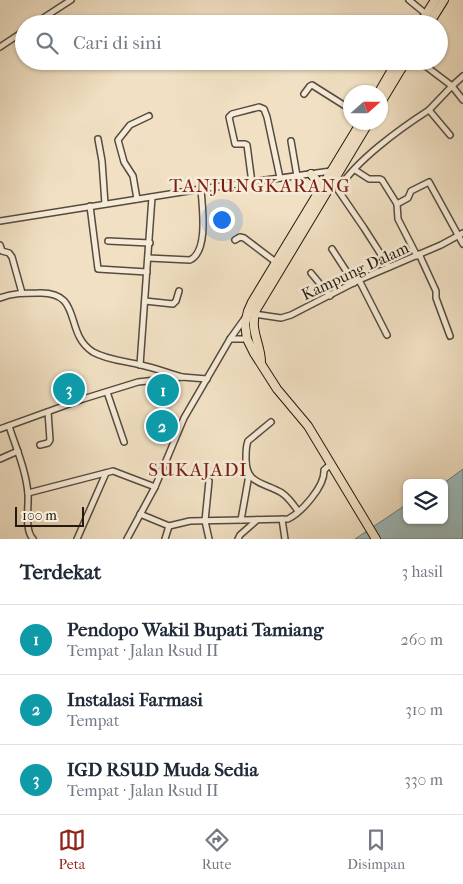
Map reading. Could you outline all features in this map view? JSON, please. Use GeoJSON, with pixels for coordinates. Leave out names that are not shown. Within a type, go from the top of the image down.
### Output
{"type":"FeatureCollection","features":[{"type":"Feature","properties":{"kind":"highway"},"geometry":{"type":"LineString","coordinates":[[426,14],[435,0]]}},
{"type":"Feature","properties":{"kind":"highway"},"geometry":{"type":"LineString","coordinates":[[435,15],[444,0]]}},
{"type":"Feature","properties":{"kind":"highway"},"geometry":{"type":"LineString","coordinates":[[383,85],[392,70]]}},
{"type":"Feature","properties":{"kind":"highway"},"geometry":{"type":"LineString","coordinates":[[388,91],[401,70]]}},
{"type":"Feature","properties":{"kind":"highway"},"geometry":{"type":"LineString","coordinates":[[261,362],[253,330],[254,314],[322,186],[334,174],[357,130]]}},
{"type":"Feature","properties":{"kind":"highway"},"geometry":{"type":"LineString","coordinates":[[364,130],[252,302],[245,318],[245,330],[254,353],[277,389],[308,426],[376,539]]}},
{"type":"Feature","properties":{"kind":"highway"},"geometry":{"type":"LineString","coordinates":[[311,174],[322,186]]}},
{"type":"Feature","properties":{"kind":"street"},"geometry":{"type":"LineString","coordinates":[[48,15],[71,0]]}},
{"type":"Feature","properties":{"kind":"street"},"geometry":{"type":"LineString","coordinates":[[409,0],[426,14]]}},
{"type":"Feature","properties":{"kind":"street"},"geometry":{"type":"LineString","coordinates":[[0,46],[15,37]]}},
{"type":"Feature","properties":{"kind":"street"},"geometry":{"type":"LineString","coordinates":[[431,70],[452,86],[463,100]]}},
{"type":"Feature","properties":{"kind":"street"},"geometry":{"type":"LineString","coordinates":[[389,267],[339,193],[339,190],[354,170],[409,123],[429,110],[463,76]]}},
{"type":"Feature","properties":{"kind":"street"},"geometry":{"type":"LineString","coordinates":[[304,94],[312,85],[343,105]]}},
{"type":"Feature","properties":{"kind":"street"},"geometry":{"type":"LineString","coordinates":[[252,183],[247,145],[235,144],[229,117],[232,114],[259,107],[265,111],[280,178]]}},
{"type":"Feature","properties":{"kind":"street"},"geometry":{"type":"LineString","coordinates":[[429,110],[450,135]]}},
{"type":"Feature","properties":{"kind":"street"},"geometry":{"type":"LineString","coordinates":[[137,200],[133,176],[124,162],[118,140],[127,127],[149,116]]}},
{"type":"Feature","properties":{"kind":"street"},"geometry":{"type":"LineString","coordinates":[[98,139],[102,160],[104,204]]}},
{"type":"Feature","properties":{"kind":"street"},"geometry":{"type":"LineString","coordinates":[[291,141],[297,176]]}},
{"type":"Feature","properties":{"kind":"street"},"geometry":{"type":"LineString","coordinates":[[354,170],[369,179],[382,180],[397,204],[398,218],[436,292],[436,298],[450,336]]}},
{"type":"Feature","properties":{"kind":"street"},"geometry":{"type":"LineString","coordinates":[[0,221],[201,189],[311,174],[334,174],[344,181]]}},
{"type":"Feature","properties":{"kind":"street"},"geometry":{"type":"LineString","coordinates":[[397,204],[408,198],[411,191],[429,182],[460,235],[463,244]]}},
{"type":"Feature","properties":{"kind":"street"},"geometry":{"type":"LineString","coordinates":[[148,258],[186,260],[196,257],[203,230],[201,189]]}},
{"type":"Feature","properties":{"kind":"street"},"geometry":{"type":"LineString","coordinates":[[140,364],[152,197]]}},
{"type":"Feature","properties":{"kind":"street"},"geometry":{"type":"LineString","coordinates":[[90,206],[98,269],[147,272]]}},
{"type":"Feature","properties":{"kind":"street","name":"Kampung Dalam"},"geometry":{"type":"LineString","coordinates":[[254,314],[283,318],[460,235]]}},
{"type":"Feature","properties":{"kind":"street"},"geometry":{"type":"LineString","coordinates":[[236,240],[240,237],[244,238],[277,263]]}},
{"type":"Feature","properties":{"kind":"street"},"geometry":{"type":"LineString","coordinates":[[108,241],[150,244]]}},
{"type":"Feature","properties":{"kind":"street"},"geometry":{"type":"LineString","coordinates":[[1,249],[12,256],[22,293]]}},
{"type":"Feature","properties":{"kind":"street"},"geometry":{"type":"LineString","coordinates":[[332,249],[357,282],[387,335]]}},
{"type":"Feature","properties":{"kind":"street"},"geometry":{"type":"LineString","coordinates":[[311,273],[330,296]]}},
{"type":"Feature","properties":{"kind":"street"},"geometry":{"type":"LineString","coordinates":[[0,298],[12,293],[46,292],[60,296],[66,304],[79,336],[86,346],[98,354],[182,377]]}},
{"type":"Feature","properties":{"kind":"street"},"geometry":{"type":"LineString","coordinates":[[145,301],[173,304],[179,292]]}},
{"type":"Feature","properties":{"kind":"street"},"geometry":{"type":"LineString","coordinates":[[127,539],[156,488],[184,418],[230,339],[245,318]]}},
{"type":"Feature","properties":{"kind":"street"},"geometry":{"type":"LineString","coordinates":[[230,339],[247,339]]}},
{"type":"Feature","properties":{"kind":"street"},"geometry":{"type":"LineString","coordinates":[[0,429],[145,380],[182,377],[207,379]]}},
{"type":"Feature","properties":{"kind":"street"},"geometry":{"type":"LineString","coordinates":[[106,392],[124,442]]}},
{"type":"Feature","properties":{"kind":"street"},"geometry":{"type":"LineString","coordinates":[[40,445],[50,440],[48,412]]}},
{"type":"Feature","properties":{"kind":"street"},"geometry":{"type":"LineString","coordinates":[[271,422],[248,441],[246,466],[249,475],[257,483],[280,492],[288,498],[298,511]]}},
{"type":"Feature","properties":{"kind":"street"},"geometry":{"type":"LineString","coordinates":[[9,426],[24,469],[28,494],[29,531],[33,539]]}},
{"type":"Feature","properties":{"kind":"street"},"geometry":{"type":"LineString","coordinates":[[0,459],[18,451]]}},
{"type":"Feature","properties":{"kind":"street"},"geometry":{"type":"LineString","coordinates":[[140,514],[169,526],[186,522],[282,519],[292,517],[316,494],[324,480],[324,470],[331,464]]}},
{"type":"Feature","properties":{"kind":"street"},"geometry":{"type":"LineString","coordinates":[[28,494],[115,471],[156,488]]}},
{"type":"Feature","properties":{"kind":"street"},"geometry":{"type":"LineString","coordinates":[[77,539],[106,473]]}},
{"type":"Feature","properties":{"kind":"street"},"geometry":{"type":"LineString","coordinates":[[241,520],[249,475]]}},
{"type":"Feature","properties":{"kind":"street"},"geometry":{"type":"LineString","coordinates":[[209,482],[205,521],[209,539]]}},
{"type":"Feature","properties":{"kind":"street"},"geometry":{"type":"LineString","coordinates":[[282,519],[285,539]]}},
{"type":"Feature","properties":{"kind":"street"},"geometry":{"type":"LineString","coordinates":[[238,539],[240,534],[257,520]]}},
{"type":"Feature","properties":{"kind":"street"},"geometry":{"type":"LineString","coordinates":[[165,539],[169,526]]}},
{"type":"Feature","properties":{"kind":"water"},"geometry":{"type":"Polygon","coordinates":[[[463,469],[463,539],[355,539],[403,507],[403,524],[448,524],[448,480],[463,469]]]}},
{"type":"Feature","properties":{"kind":"place","name":"IGD RSUD Muda Sedia"},"geometry":{"type":"Point","coordinates":[69,389]}},
{"type":"Feature","properties":{"kind":"place","name":"Pendopo Wakil Bupati Tamiang"},"geometry":{"type":"Point","coordinates":[163,390]}},
{"type":"Feature","properties":{"kind":"place","name":"Instalasi Farmasi"},"geometry":{"type":"Point","coordinates":[162,426]}},
{"type":"Feature","properties":{"kind":"district","name":"TANJUNGKARANG"},"geometry":{"type":"Point","coordinates":[260,186]}},
{"type":"Feature","properties":{"kind":"district","name":"SUKAJADI"},"geometry":{"type":"Point","coordinates":[198,470]}}]}
